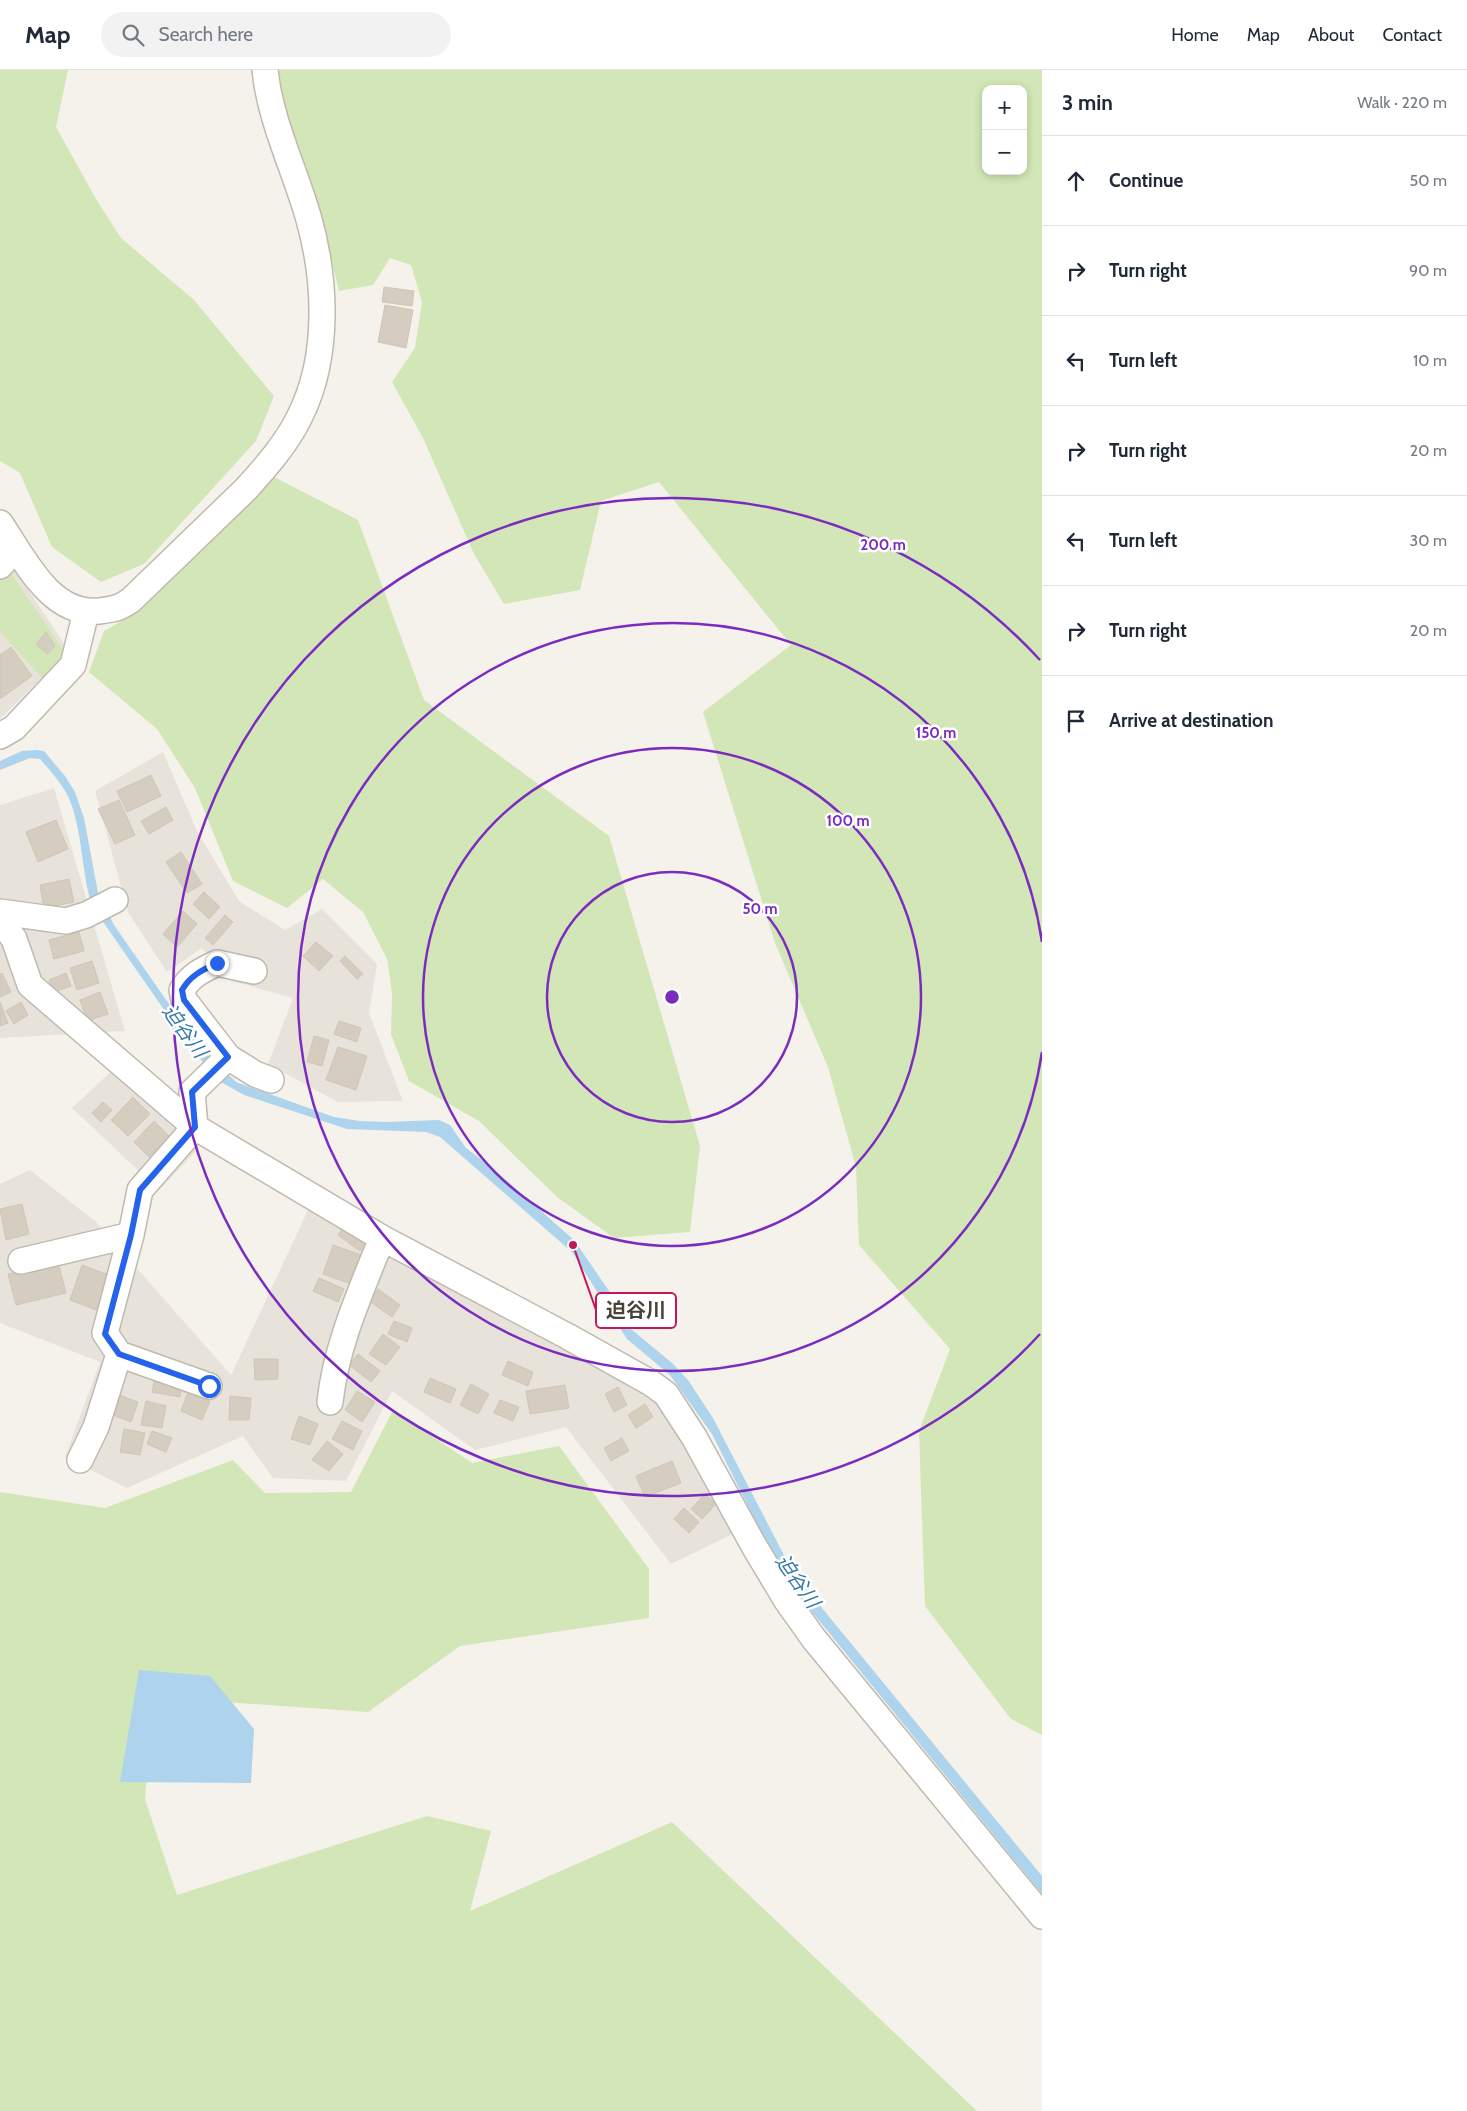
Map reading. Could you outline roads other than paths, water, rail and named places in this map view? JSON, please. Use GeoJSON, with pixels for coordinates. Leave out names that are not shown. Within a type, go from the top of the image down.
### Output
{"type":"FeatureCollection","features":[{"type":"Feature","properties":{"kind":"street"},"geometry":{"type":"LineString","coordinates":[[0,524],[52,596],[65,605],[86,612],[118,609],[131,600],[246,489],[271,459],[300,416],[313,383],[320,354],[321,284],[308,216],[274,113],[265,70]]}},
{"type":"Feature","properties":{"kind":"street"},"geometry":{"type":"LineString","coordinates":[[0,566],[16,548]]}},
{"type":"Feature","properties":{"kind":"street"},"geometry":{"type":"LineString","coordinates":[[0,736],[14,728],[73,665],[86,612]]}},
{"type":"Feature","properties":{"kind":"street"},"geometry":{"type":"LineString","coordinates":[[0,912],[66,921],[103,906]]}},
{"type":"Feature","properties":{"kind":"street"},"geometry":{"type":"LineString","coordinates":[[4,936],[30,985],[195,1127],[382,1238],[567,1336],[651,1383],[666,1394],[694,1437],[754,1546],[787,1601],[814,1639],[1042,1916]]}},
{"type":"Feature","properties":{"kind":"street"},"geometry":{"type":"LineString","coordinates":[[254,971],[217,963],[199,972],[187,981],[182,990],[184,1000],[225,1059],[271,1080]]}},
{"type":"Feature","properties":{"kind":"street"},"geometry":{"type":"LineString","coordinates":[[209,1386],[119,1354],[105,1334],[131,1235],[140,1190],[195,1127],[192,1092],[225,1059]]}},
{"type":"Feature","properties":{"kind":"street"},"geometry":{"type":"LineString","coordinates":[[21,1261],[131,1235]]}},
{"type":"Feature","properties":{"kind":"street"},"geometry":{"type":"LineString","coordinates":[[330,1402],[332,1382],[349,1322],[382,1238]]}},
{"type":"Feature","properties":{"kind":"street"},"geometry":{"type":"LineString","coordinates":[[80,1460],[96,1427],[119,1354]]}},
{"type":"Feature","properties":{"kind":"water"},"geometry":{"type":"Polygon","coordinates":[[[22,751],[44,751],[65,776],[75,792],[84,818],[98,893],[114,925],[185,1027],[210,1057],[236,1082],[334,1117],[360,1121],[387,1122],[439,1120],[450,1125],[466,1148],[490,1166],[574,1240],[616,1301],[631,1329],[672,1363],[688,1380],[713,1418],[787,1561],[799,1580],[1042,1876],[1042,1894],[795,1591],[767,1544],[712,1434],[670,1375],[627,1339],[572,1252],[440,1137],[426,1132],[347,1129],[244,1095],[221,1082],[192,1050],[92,906],[88,893],[77,823],[68,796],[62,786],[40,759],[30,758],[0,770],[0,761],[22,751]]]}},
{"type":"Feature","properties":{"kind":"water"},"geometry":{"type":"Polygon","coordinates":[[[139,1670],[210,1676],[254,1729],[251,1783],[120,1782],[139,1670]]]}},
{"type":"Feature","properties":{"kind":"place","name":"迫谷川"},"geometry":{"type":"Point","coordinates":[573,1245]}}]}
